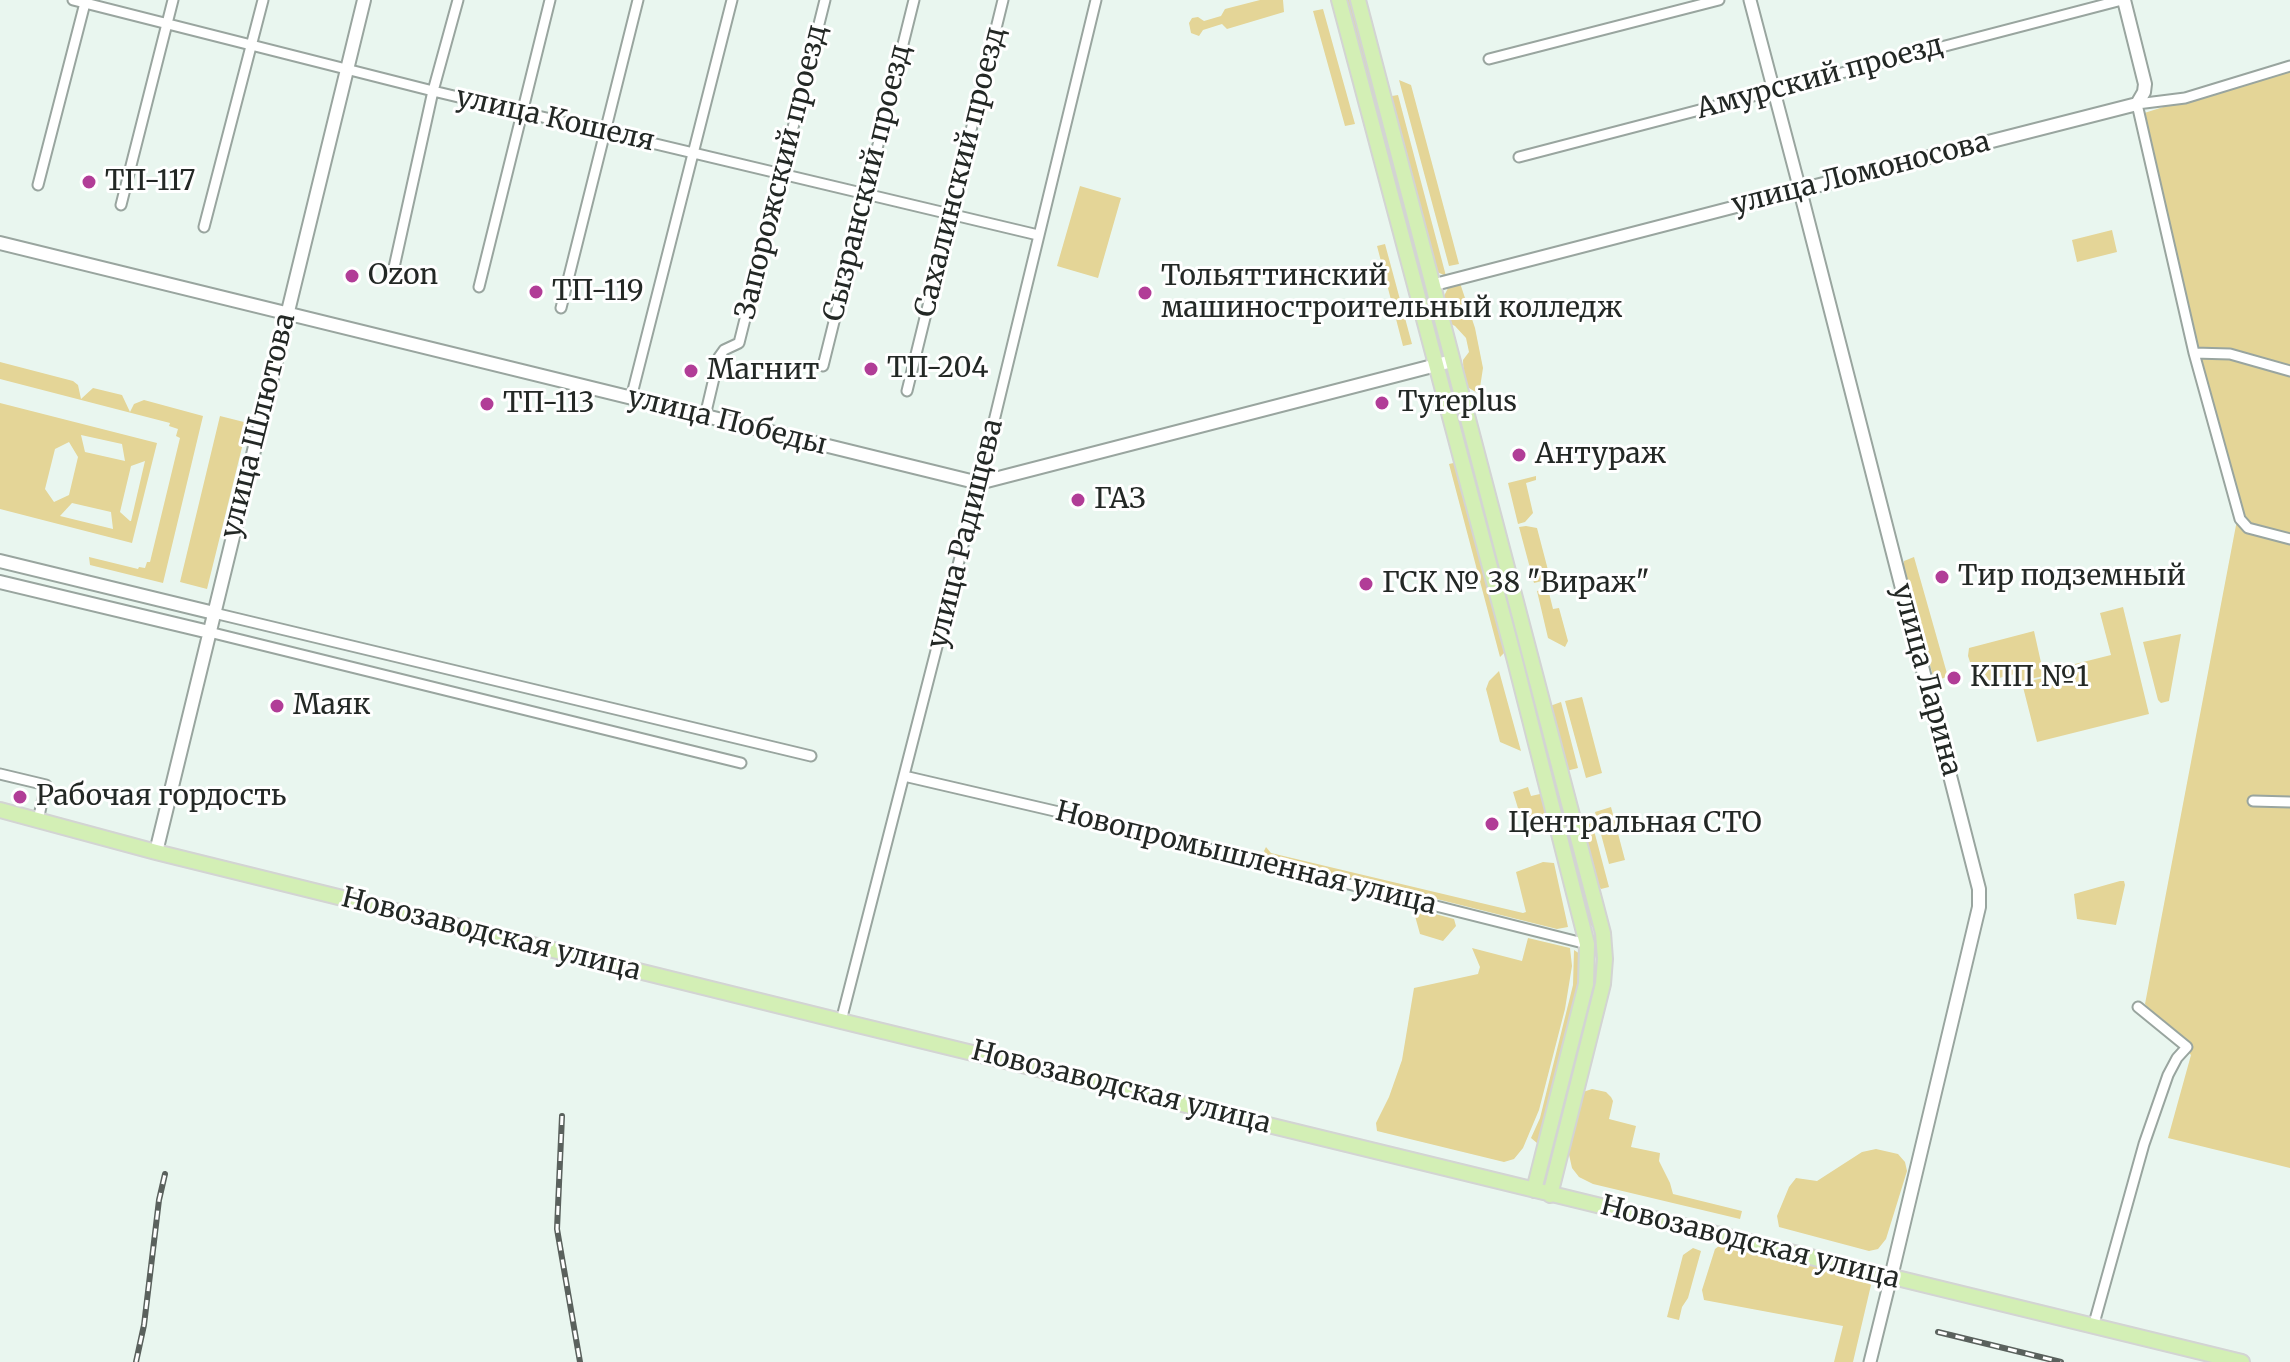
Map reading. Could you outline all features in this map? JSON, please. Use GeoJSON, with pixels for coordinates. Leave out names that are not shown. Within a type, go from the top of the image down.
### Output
{"type":"FeatureCollection","features":[{"type":"Feature","properties":{"kind":"main road","name":"улица Шлютова"},"geometry":{"type":"LineString","coordinates":[[156,852],[364,0]]}},
{"type":"Feature","properties":{"kind":"main road"},"geometry":{"type":"LineString","coordinates":[[1339,0],[1587,944],[1586,984],[1534,1190]]}},
{"type":"Feature","properties":{"kind":"main road"},"geometry":{"type":"LineString","coordinates":[[1358,0],[1603,933],[1605,959],[1599,1000],[1550,1195]]}},
{"type":"Feature","properties":{"kind":"main road"},"geometry":{"type":"LineString","coordinates":[[2123,0],[2145,84],[2137,104]]}},
{"type":"Feature","properties":{"kind":"main road","name":"улица Ломоносова"},"geometry":{"type":"LineString","coordinates":[[1800,190],[2137,104]]}},
{"type":"Feature","properties":{"kind":"main road","name":"улица Ларина"},"geometry":{"type":"LineString","coordinates":[[1800,190],[1979,889],[1979,907],[1891,1277]]}},
{"type":"Feature","properties":{"kind":"main road","name":"улица Победы"},"geometry":{"type":"LineString","coordinates":[[0,243],[979,483],[1452,361]]}},
{"type":"Feature","properties":{"kind":"main road"},"geometry":{"type":"LineString","coordinates":[[1473,503],[1489,500]]}},
{"type":"Feature","properties":{"kind":"main road"},"geometry":{"type":"LineString","coordinates":[[0,561],[214,613]]}},
{"type":"Feature","properties":{"kind":"main road"},"geometry":{"type":"LineString","coordinates":[[0,582],[209,632]]}},
{"type":"Feature","properties":{"kind":"main road"},"geometry":{"type":"LineString","coordinates":[[1526,704],[1542,701]]}},
{"type":"Feature","properties":{"kind":"main road","name":"Новозаводская улица"},"geometry":{"type":"LineString","coordinates":[[0,810],[156,852],[841,1021],[2242,1362]]}},
{"type":"Feature","properties":{"kind":"main road"},"geometry":{"type":"LineString","coordinates":[[1546,1141],[1554,1152],[1562,1147]]}},
{"type":"Feature","properties":{"kind":"street","name":"улица Кошеля"},"geometry":{"type":"LineString","coordinates":[[73,0],[433,91],[1038,235]]}},
{"type":"Feature","properties":{"kind":"street"},"geometry":{"type":"LineString","coordinates":[[121,205],[173,0]]}},
{"type":"Feature","properties":{"kind":"street"},"geometry":{"type":"LineString","coordinates":[[204,227],[263,0]]}},
{"type":"Feature","properties":{"kind":"street"},"geometry":{"type":"LineString","coordinates":[[393,272],[433,91],[458,0]]}},
{"type":"Feature","properties":{"kind":"street"},"geometry":{"type":"LineString","coordinates":[[479,287],[550,0]]}},
{"type":"Feature","properties":{"kind":"street"},"geometry":{"type":"LineString","coordinates":[[561,308],[638,0]]}},
{"type":"Feature","properties":{"kind":"street"},"geometry":{"type":"LineString","coordinates":[[631,398],[732,0]]}},
{"type":"Feature","properties":{"kind":"street","name":"Запорожский проезд"},"geometry":{"type":"LineString","coordinates":[[705,416],[719,357],[724,350],[739,343],[825,0]]}},
{"type":"Feature","properties":{"kind":"street","name":"Сызранский проезд"},"geometry":{"type":"LineString","coordinates":[[823,366],[914,0]]}},
{"type":"Feature","properties":{"kind":"street","name":"Сахалинский проезд"},"geometry":{"type":"LineString","coordinates":[[907,391],[1003,0]]}},
{"type":"Feature","properties":{"kind":"street","name":"улица Радищева"},"geometry":{"type":"LineString","coordinates":[[841,1021],[979,483],[1096,0]]}},
{"type":"Feature","properties":{"kind":"street"},"geometry":{"type":"LineString","coordinates":[[1489,59],[1719,0]]}},
{"type":"Feature","properties":{"kind":"street","name":"улица Ларина"},"geometry":{"type":"LineString","coordinates":[[1750,0],[1800,190]]}},
{"type":"Feature","properties":{"kind":"street","name":"Амурский проезд"},"geometry":{"type":"LineString","coordinates":[[1519,157],[2123,0]]}},
{"type":"Feature","properties":{"kind":"street"},"geometry":{"type":"LineString","coordinates":[[38,185],[85,3]]}},
{"type":"Feature","properties":{"kind":"street","name":"улица Ломоносова"},"geometry":{"type":"LineString","coordinates":[[2137,104],[2185,98],[2290,66]]}},
{"type":"Feature","properties":{"kind":"street"},"geometry":{"type":"LineString","coordinates":[[2137,104],[2194,353],[2240,519],[2248,528],[2290,539]]}},
{"type":"Feature","properties":{"kind":"street","name":"улица Ломоносова"},"geometry":{"type":"LineString","coordinates":[[1433,285],[1800,190]]}},
{"type":"Feature","properties":{"kind":"street"},"geometry":{"type":"LineString","coordinates":[[2194,353],[2230,354],[2290,371]]}},
{"type":"Feature","properties":{"kind":"street"},"geometry":{"type":"LineString","coordinates":[[214,613],[811,756]]}},
{"type":"Feature","properties":{"kind":"street"},"geometry":{"type":"LineString","coordinates":[[209,632],[741,763]]}},
{"type":"Feature","properties":{"kind":"street"},"geometry":{"type":"LineString","coordinates":[[0,774],[46,785],[38,820]]}},
{"type":"Feature","properties":{"kind":"street","name":"Новопромышленная улица"},"geometry":{"type":"LineString","coordinates":[[904,776],[1102,822],[1587,944]]}},
{"type":"Feature","properties":{"kind":"street"},"geometry":{"type":"LineString","coordinates":[[2253,801],[2290,802]]}},
{"type":"Feature","properties":{"kind":"street"},"geometry":{"type":"LineString","coordinates":[[2093,1327],[2154,1116],[2168,1075],[2187,1047],[2138,1007]]}},
{"type":"Feature","properties":{"kind":"street","name":"улица Ларина"},"geometry":{"type":"LineString","coordinates":[[1870,1362],[1891,1277]]}},
{"type":"Feature","properties":{"kind":"shaded area"},"geometry":{"type":"Polygon","coordinates":[[[1260,0],[1283,0],[1284,12],[1227,29],[1222,24],[1203,30],[1199,36],[1191,33],[1189,23],[1192,18],[1198,17],[1204,21],[1221,16],[1225,9],[1260,0]]]}},
{"type":"Feature","properties":{"kind":"shaded area"},"geometry":{"type":"Polygon","coordinates":[[[1346,0],[1353,0],[1439,341],[1437,340],[1346,0]]]}},
{"type":"Feature","properties":{"kind":"shaded area"},"geometry":{"type":"Polygon","coordinates":[[[1323,9],[1355,124],[1345,126],[1313,11],[1323,9]]]}},
{"type":"Feature","properties":{"kind":"shaded area"},"geometry":{"type":"Polygon","coordinates":[[[2290,67],[2290,1168],[2168,1138],[2191,1055],[2145,1004],[2237,520],[2138,115],[2290,67]]]}},
{"type":"Feature","properties":{"kind":"shaded area"},"geometry":{"type":"Polygon","coordinates":[[[1399,80],[1411,85],[1459,264],[1449,266],[1399,80]]]}},
{"type":"Feature","properties":{"kind":"shaded area"},"geometry":{"type":"Polygon","coordinates":[[[1398,95],[1446,276],[1435,271],[1393,115],[1392,96],[1398,95]]]}},
{"type":"Feature","properties":{"kind":"shaded area"},"geometry":{"type":"Polygon","coordinates":[[[1080,186],[1121,198],[1098,278],[1057,266],[1080,186]]]}},
{"type":"Feature","properties":{"kind":"shaded area"},"geometry":{"type":"Polygon","coordinates":[[[2112,230],[2117,252],[2077,262],[2072,240],[2112,230]]]}},
{"type":"Feature","properties":{"kind":"shaded area"},"geometry":{"type":"Polygon","coordinates":[[[1385,244],[1412,344],[1403,346],[1377,246],[1385,244]]]}},
{"type":"Feature","properties":{"kind":"shaded area"},"geometry":{"type":"Polygon","coordinates":[[[1460,283],[1475,328],[1483,368],[1479,394],[1464,385],[1463,360],[1469,352],[1466,338],[1449,323],[1442,300],[1448,288],[1460,283]]]}},
{"type":"Feature","properties":{"kind":"shaded area"},"geometry":{"type":"Polygon","coordinates":[[[0,362],[73,381],[78,385],[81,399],[93,388],[122,395],[130,412],[134,404],[144,400],[203,416],[163,583],[90,565],[89,557],[138,569],[145,568],[150,562],[180,438],[176,436],[178,429],[169,426],[170,423],[0,379],[0,362]]]}},
{"type":"Feature","properties":{"kind":"shaded area"},"geometry":{"type":"Polygon","coordinates":[[[0,403],[157,443],[132,543],[0,509],[0,403]],[[81,435],[85,452],[125,461],[122,444],[81,435]],[[69,442],[55,449],[45,489],[54,502],[69,495],[78,457],[69,442]],[[145,461],[131,466],[120,512],[130,521],[145,461]],[[72,503],[60,516],[113,529],[111,512],[72,503]]]}},
{"type":"Feature","properties":{"kind":"shaded area"},"geometry":{"type":"Polygon","coordinates":[[[220,416],[248,423],[207,589],[180,582],[220,416]]]}},
{"type":"Feature","properties":{"kind":"shaded area"},"geometry":{"type":"Polygon","coordinates":[[[1458,462],[1506,651],[1500,657],[1449,464],[1458,462]]]}},
{"type":"Feature","properties":{"kind":"shaded area"},"geometry":{"type":"Polygon","coordinates":[[[1536,476],[1536,480],[1526,483],[1533,513],[1525,522],[1518,524],[1508,483],[1536,476]]]}},
{"type":"Feature","properties":{"kind":"shaded area"},"geometry":{"type":"Polygon","coordinates":[[[1519,527],[1537,528],[1548,570],[1543,571],[1542,581],[1534,583],[1519,527]]]}},
{"type":"Feature","properties":{"kind":"shaded area"},"geometry":{"type":"Polygon","coordinates":[[[1914,557],[1948,677],[1940,679],[1933,676],[1904,567],[1904,561],[1914,557]]]}},
{"type":"Feature","properties":{"kind":"shaded area"},"geometry":{"type":"Polygon","coordinates":[[[1541,590],[1542,594],[1549,593],[1553,609],[1559,608],[1568,641],[1565,647],[1548,638],[1537,591],[1541,590]]]}},
{"type":"Feature","properties":{"kind":"shaded area"},"geometry":{"type":"Polygon","coordinates":[[[2123,607],[2149,714],[2037,742],[2022,683],[2047,677],[2047,671],[2111,655],[2100,613],[2123,607]]]}},
{"type":"Feature","properties":{"kind":"shaded area"},"geometry":{"type":"Polygon","coordinates":[[[2034,631],[2044,676],[2021,681],[2019,673],[1983,682],[1976,680],[1968,656],[1969,648],[2034,631]]]}},
{"type":"Feature","properties":{"kind":"shaded area"},"geometry":{"type":"Polygon","coordinates":[[[2181,634],[2169,701],[2161,703],[2143,642],[2181,634]]]}},
{"type":"Feature","properties":{"kind":"shaded area"},"geometry":{"type":"Polygon","coordinates":[[[1499,671],[1521,751],[1500,742],[1486,689],[1499,671]]]}},
{"type":"Feature","properties":{"kind":"shaded area"},"geometry":{"type":"Polygon","coordinates":[[[1582,697],[1602,773],[1586,778],[1565,701],[1582,697]]]}},
{"type":"Feature","properties":{"kind":"shaded area"},"geometry":{"type":"Polygon","coordinates":[[[1561,702],[1578,768],[1566,771],[1550,706],[1561,702]]]}},
{"type":"Feature","properties":{"kind":"shaded area"},"geometry":{"type":"Polygon","coordinates":[[[1538,718],[1594,926],[1589,924],[1538,718]]]}},
{"type":"Feature","properties":{"kind":"shaded area"},"geometry":{"type":"Polygon","coordinates":[[[1528,787],[1531,796],[1540,794],[1548,809],[1552,830],[1521,818],[1513,792],[1528,787]]]}},
{"type":"Feature","properties":{"kind":"shaded area"},"geometry":{"type":"Polygon","coordinates":[[[1611,807],[1625,860],[1609,864],[1595,812],[1611,807]]]}},
{"type":"Feature","properties":{"kind":"shaded area"},"geometry":{"type":"Polygon","coordinates":[[[1592,823],[1609,887],[1601,889],[1581,826],[1592,823]]]}},
{"type":"Feature","properties":{"kind":"shaded area"},"geometry":{"type":"Polygon","coordinates":[[[1266,847],[1271,853],[1523,913],[1526,912],[1516,872],[1543,862],[1554,863],[1568,927],[1557,929],[1268,857],[1264,851],[1266,847]]]}},
{"type":"Feature","properties":{"kind":"shaded area"},"geometry":{"type":"Polygon","coordinates":[[[2124,881],[2125,885],[2116,925],[2077,919],[2074,894],[2124,881]]]}},
{"type":"Feature","properties":{"kind":"shaded area"},"geometry":{"type":"Polygon","coordinates":[[[1420,910],[1454,919],[1456,926],[1443,941],[1420,934],[1415,916],[1420,910]]]}},
{"type":"Feature","properties":{"kind":"shaded area"},"geometry":{"type":"Polygon","coordinates":[[[1528,938],[1570,948],[1572,966],[1565,1009],[1539,1110],[1523,1148],[1514,1159],[1504,1162],[1377,1131],[1376,1123],[1402,1060],[1414,988],[1478,974],[1480,967],[1472,948],[1522,961],[1528,938]]]}},
{"type":"Feature","properties":{"kind":"shaded area"},"geometry":{"type":"Polygon","coordinates":[[[1574,950],[1580,954],[1581,980],[1548,1120],[1537,1143],[1531,1138],[1540,1118],[1573,985],[1574,950]]]}},
{"type":"Feature","properties":{"kind":"shaded area"},"geometry":{"type":"Polygon","coordinates":[[[1592,1089],[1606,1092],[1611,1097],[1609,1119],[1636,1126],[1631,1147],[1660,1153],[1659,1161],[1673,1194],[1742,1211],[1740,1219],[1593,1184],[1579,1177],[1572,1168],[1568,1150],[1583,1092],[1592,1089]]]}},
{"type":"Feature","properties":{"kind":"shaded area"},"geometry":{"type":"Polygon","coordinates":[[[1876,1149],[1898,1154],[1905,1162],[1907,1171],[1886,1239],[1878,1249],[1869,1251],[1779,1227],[1777,1216],[1796,1178],[1817,1181],[1862,1152],[1876,1149]]]}},
{"type":"Feature","properties":{"kind":"shaded area"},"geometry":{"type":"Polygon","coordinates":[[[1723,1243],[1867,1279],[1871,1285],[1853,1362],[1834,1362],[1843,1326],[1704,1300],[1702,1290],[1715,1249],[1723,1243]]]}},
{"type":"Feature","properties":{"kind":"shaded area"},"geometry":{"type":"Polygon","coordinates":[[[1693,1248],[1701,1251],[1688,1298],[1679,1320],[1667,1317],[1683,1255],[1693,1248]]]}},
{"type":"Feature","properties":{"kind":"railway"},"geometry":{"type":"LineString","coordinates":[[562,1116],[557,1229],[580,1362]]}},
{"type":"Feature","properties":{"kind":"railway"},"geometry":{"type":"LineString","coordinates":[[136,1362],[165,1174]]}},
{"type":"Feature","properties":{"kind":"railway"},"geometry":{"type":"LineString","coordinates":[[1938,1332],[2061,1362]]}},
{"type":"Feature","properties":{"kind":"place","name":"ТП-117"},"geometry":{"type":"Point","coordinates":[89,182]}},
{"type":"Feature","properties":{"kind":"place","name":"Ozon"},"geometry":{"type":"Point","coordinates":[352,276]}},
{"type":"Feature","properties":{"kind":"place","name":"ТП-119"},"geometry":{"type":"Point","coordinates":[536,292]}},
{"type":"Feature","properties":{"kind":"place","name":"Тольяттинский машиностроительный колледж"},"geometry":{"type":"Point","coordinates":[1145,293]}},
{"type":"Feature","properties":{"kind":"place","name":"ТП-204"},"geometry":{"type":"Point","coordinates":[871,369]}},
{"type":"Feature","properties":{"kind":"place","name":"Магнит"},"geometry":{"type":"Point","coordinates":[691,371]}},
{"type":"Feature","properties":{"kind":"place","name":"Tyreplus"},"geometry":{"type":"Point","coordinates":[1382,403]}},
{"type":"Feature","properties":{"kind":"place","name":"ТП-113"},"geometry":{"type":"Point","coordinates":[487,404]}},
{"type":"Feature","properties":{"kind":"place","name":"Антураж"},"geometry":{"type":"Point","coordinates":[1519,455]}},
{"type":"Feature","properties":{"kind":"place","name":"ГАЗ"},"geometry":{"type":"Point","coordinates":[1078,500]}},
{"type":"Feature","properties":{"kind":"place","name":"Тир подземный"},"geometry":{"type":"Point","coordinates":[1942,577]}},
{"type":"Feature","properties":{"kind":"place","name":"ГСК № 38 \"Вираж\""},"geometry":{"type":"Point","coordinates":[1366,584]}},
{"type":"Feature","properties":{"kind":"place","name":"КПП №1"},"geometry":{"type":"Point","coordinates":[1954,678]}},
{"type":"Feature","properties":{"kind":"place","name":"Маяк"},"geometry":{"type":"Point","coordinates":[277,706]}},
{"type":"Feature","properties":{"kind":"place","name":"Рабочая гордость"},"geometry":{"type":"Point","coordinates":[20,797]}},
{"type":"Feature","properties":{"kind":"place","name":"Центральная СТО"},"geometry":{"type":"Point","coordinates":[1492,824]}}]}
